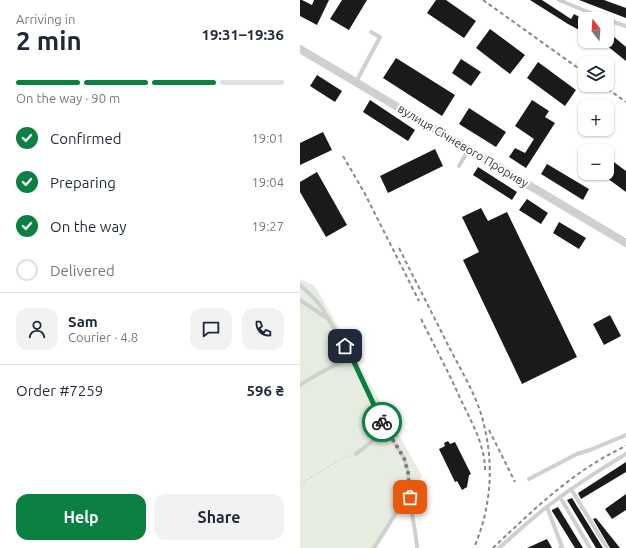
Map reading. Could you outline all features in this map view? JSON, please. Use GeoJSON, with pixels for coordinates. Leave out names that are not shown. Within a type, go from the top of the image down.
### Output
{"type":"FeatureCollection","features":[{"type":"Feature","properties":{"kind":"street","name":"вулиця Січневого Прориву"},"geometry":{"type":"LineString","coordinates":[[300,49],[626,243]]}},
{"type":"Feature","properties":{"kind":"lane"},"geometry":{"type":"LineString","coordinates":[[560,0],[589,12]]}},
{"type":"Feature","properties":{"kind":"lane"},"geometry":{"type":"LineString","coordinates":[[614,22],[626,26]]}},
{"type":"Feature","properties":{"kind":"lane"},"geometry":{"type":"LineString","coordinates":[[356,82],[380,37],[371,32]]}},
{"type":"Feature","properties":{"kind":"lane"},"geometry":{"type":"LineString","coordinates":[[459,166],[469,149]]}},
{"type":"Feature","properties":{"kind":"lane"},"geometry":{"type":"LineString","coordinates":[[300,285],[320,305],[329,319],[353,360],[389,435],[404,458],[408,472],[410,505],[414,521],[417,548]]}},
{"type":"Feature","properties":{"kind":"lane"},"geometry":{"type":"LineString","coordinates":[[300,300],[329,319]]}},
{"type":"Feature","properties":{"kind":"lane"},"geometry":{"type":"LineString","coordinates":[[300,385],[340,363],[353,360]]}},
{"type":"Feature","properties":{"kind":"lane"},"geometry":{"type":"LineString","coordinates":[[356,454],[379,437],[389,435]]}},
{"type":"Feature","properties":{"kind":"lane"},"geometry":{"type":"LineString","coordinates":[[529,479],[577,454],[626,435]]}},
{"type":"Feature","properties":{"kind":"lane"},"geometry":{"type":"LineString","coordinates":[[499,548],[560,497],[600,469],[626,454]]}},
{"type":"Feature","properties":{"kind":"lane"},"geometry":{"type":"LineString","coordinates":[[374,548],[406,497],[409,489]]}},
{"type":"Feature","properties":{"kind":"lane"},"geometry":{"type":"LineString","coordinates":[[571,489],[607,548]]}},
{"type":"Feature","properties":{"kind":"lane"},"geometry":{"type":"LineString","coordinates":[[560,497],[590,548]]}},
{"type":"Feature","properties":{"kind":"lane"},"geometry":{"type":"LineString","coordinates":[[547,507],[562,548]]}},
{"type":"Feature","properties":{"kind":"path"},"geometry":{"type":"LineString","coordinates":[[300,484],[341,459],[356,454]]}},
{"type":"Feature","properties":{"kind":"shaded area"},"geometry":{"type":"Polygon","coordinates":[[[300,279],[315,286],[422,476],[376,548],[300,548],[300,279]]]}},
{"type":"Feature","properties":{"kind":"building"},"geometry":{"type":"Polygon","coordinates":[[[300,0],[312,5],[314,0],[329,0],[317,25],[300,16],[300,0]]]}},
{"type":"Feature","properties":{"kind":"building"},"geometry":{"type":"Polygon","coordinates":[[[342,0],[367,0],[349,30],[330,19],[342,0]]]}},
{"type":"Feature","properties":{"kind":"building"},"geometry":{"type":"Polygon","coordinates":[[[436,0],[446,0],[476,21],[464,38],[427,13],[436,0]]]}},
{"type":"Feature","properties":{"kind":"building"},"geometry":{"type":"Polygon","coordinates":[[[530,0],[542,0],[571,19],[574,14],[578,16],[578,29],[530,0]]]}},
{"type":"Feature","properties":{"kind":"building"},"geometry":{"type":"Polygon","coordinates":[[[579,0],[604,0],[626,8],[626,18],[614,13],[614,12],[579,0]]]}},
{"type":"Feature","properties":{"kind":"building"},"geometry":{"type":"Polygon","coordinates":[[[490,29],[525,55],[510,74],[476,48],[490,29]]]}},
{"type":"Feature","properties":{"kind":"building"},"geometry":{"type":"Polygon","coordinates":[[[614,37],[626,47],[626,61],[610,48],[614,48],[614,37]]]}},
{"type":"Feature","properties":{"kind":"building"},"geometry":{"type":"Polygon","coordinates":[[[396,58],[455,95],[442,116],[383,78],[396,58]]]}},
{"type":"Feature","properties":{"kind":"building"},"geometry":{"type":"Polygon","coordinates":[[[461,59],[481,72],[471,86],[452,73],[461,59]]]}},
{"type":"Feature","properties":{"kind":"building"},"geometry":{"type":"Polygon","coordinates":[[[538,62],[576,90],[565,106],[527,78],[538,62]]]}},
{"type":"Feature","properties":{"kind":"building"},"geometry":{"type":"Polygon","coordinates":[[[317,75],[342,91],[335,102],[310,86],[317,75]]]}},
{"type":"Feature","properties":{"kind":"building"},"geometry":{"type":"Polygon","coordinates":[[[370,100],[415,130],[408,141],[363,112],[370,100]]]}},
{"type":"Feature","properties":{"kind":"building"},"geometry":{"type":"Polygon","coordinates":[[[532,100],[549,111],[545,117],[555,123],[526,168],[509,157],[515,148],[525,153],[534,139],[515,126],[532,100]]]}},
{"type":"Feature","properties":{"kind":"building"},"geometry":{"type":"Polygon","coordinates":[[[469,108],[506,132],[496,147],[459,124],[469,108]]]}},
{"type":"Feature","properties":{"kind":"building"},"geometry":{"type":"Polygon","coordinates":[[[323,132],[332,150],[300,165],[300,143],[323,132]]]}},
{"type":"Feature","properties":{"kind":"building"},"geometry":{"type":"Polygon","coordinates":[[[435,149],[443,166],[388,193],[380,176],[435,149]]]}},
{"type":"Feature","properties":{"kind":"building"},"geometry":{"type":"Polygon","coordinates":[[[614,162],[626,171],[626,192],[610,180],[614,180],[614,162]]]}},
{"type":"Feature","properties":{"kind":"building"},"geometry":{"type":"Polygon","coordinates":[[[547,164],[589,189],[583,200],[541,174],[547,164]]]}},
{"type":"Feature","properties":{"kind":"building"},"geometry":{"type":"Polygon","coordinates":[[[478,167],[517,192],[512,200],[473,175],[478,167]]]}},
{"type":"Feature","properties":{"kind":"building"},"geometry":{"type":"Polygon","coordinates":[[[317,172],[347,225],[326,237],[300,192],[300,182],[317,172]]]}},
{"type":"Feature","properties":{"kind":"building"},"geometry":{"type":"Polygon","coordinates":[[[527,199],[548,213],[541,224],[519,210],[527,199]]]}},
{"type":"Feature","properties":{"kind":"building"},"geometry":{"type":"Polygon","coordinates":[[[481,208],[488,221],[507,212],[577,357],[522,384],[463,260],[479,252],[462,217],[481,208]]]}},
{"type":"Feature","properties":{"kind":"building"},"geometry":{"type":"Polygon","coordinates":[[[559,222],[586,238],[579,249],[553,233],[559,222]]]}},
{"type":"Feature","properties":{"kind":"building"},"geometry":{"type":"Polygon","coordinates":[[[610,315],[621,336],[604,345],[593,324],[610,315]]]}},
{"type":"Feature","properties":{"kind":"building"},"geometry":{"type":"Polygon","coordinates":[[[448,441],[450,444],[455,442],[471,474],[469,475],[467,487],[462,490],[457,481],[455,482],[439,449],[445,446],[444,443],[448,441]]]}},
{"type":"Feature","properties":{"kind":"building"},"geometry":{"type":"Polygon","coordinates":[[[626,462],[626,472],[581,499],[578,493],[626,462]]]}},
{"type":"Feature","properties":{"kind":"building"},"geometry":{"type":"Polygon","coordinates":[[[626,494],[626,510],[612,519],[605,509],[626,494]]]}},
{"type":"Feature","properties":{"kind":"building"},"geometry":{"type":"Polygon","coordinates":[[[572,498],[603,548],[596,548],[567,500],[572,498]]]}},
{"type":"Feature","properties":{"kind":"building"},"geometry":{"type":"Polygon","coordinates":[[[558,507],[583,548],[575,548],[552,511],[558,507]]]}},
{"type":"Feature","properties":{"kind":"building"},"geometry":{"type":"Polygon","coordinates":[[[596,518],[620,548],[610,548],[593,519],[596,518]]]}},
{"type":"Feature","properties":{"kind":"building"},"geometry":{"type":"Polygon","coordinates":[[[547,539],[552,548],[527,548],[547,539]]]}},
{"type":"Feature","properties":{"kind":"railway"},"geometry":{"type":"LineString","coordinates":[[483,0],[578,68]]}},
{"type":"Feature","properties":{"kind":"railway"},"geometry":{"type":"LineString","coordinates":[[612,92],[626,102]]}},
{"type":"Feature","properties":{"kind":"railway"},"geometry":{"type":"LineString","coordinates":[[343,156],[364,192],[419,301]]}},
{"type":"Feature","properties":{"kind":"railway"},"geometry":{"type":"LineString","coordinates":[[399,248],[470,387],[481,414],[488,448],[490,482],[485,515],[474,548]]}},
{"type":"Feature","properties":{"kind":"railway"},"geometry":{"type":"LineString","coordinates":[[421,319],[477,433],[483,451],[485,470]]}},
{"type":"Feature","properties":{"kind":"railway"},"geometry":{"type":"LineString","coordinates":[[489,430],[515,482]]}},
{"type":"Feature","properties":{"kind":"railway"},"geometry":{"type":"LineString","coordinates":[[493,548],[555,491],[589,467],[626,446]]}},
{"type":"Feature","properties":{"kind":"way so far"},"geometry":{"type":"LineString","coordinates":[[382,422],[404,458],[408,472],[410,497]]}},
{"type":"Feature","properties":{"kind":"route"},"geometry":{"type":"LineString","coordinates":[[345,346],[368,390],[382,422]]}}]}
